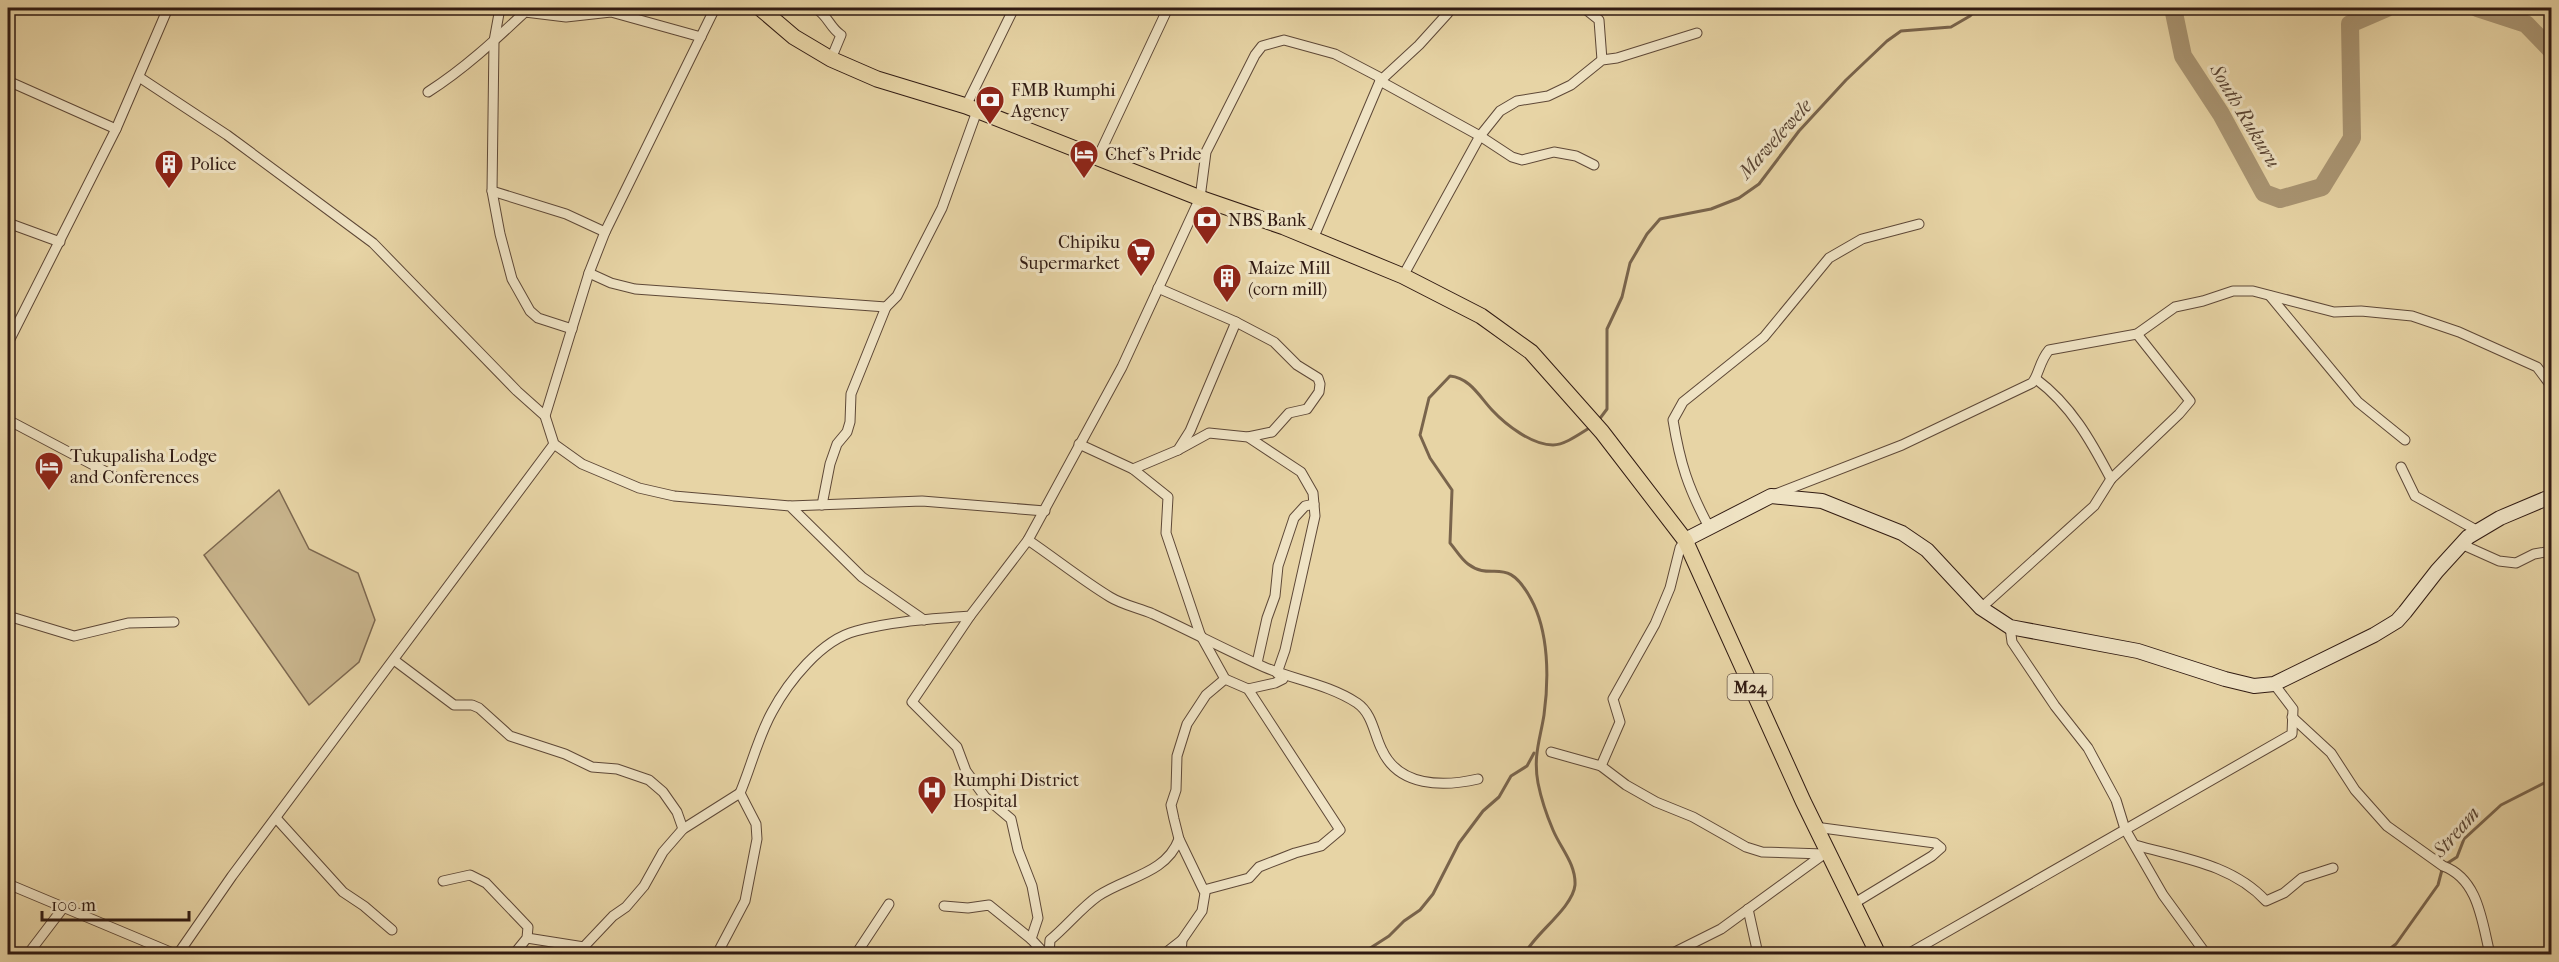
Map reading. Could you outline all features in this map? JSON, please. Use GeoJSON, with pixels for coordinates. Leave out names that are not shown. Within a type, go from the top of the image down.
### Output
{"type":"FeatureCollection","features":[{"type":"Feature","properties":{"kind":"main road","name":"M24"},"geometry":{"type":"LineString","coordinates":[[760,8],[794,37],[831,59],[877,79],[972,108],[1403,276],[1480,316],[1531,352],[1597,426],[1685,540],[1826,853],[1878,954]]}},
{"type":"Feature","properties":{"kind":"street"},"geometry":{"type":"LineString","coordinates":[[8,343],[116,129],[168,8]]}},
{"type":"Feature","properties":{"kind":"street"},"geometry":{"type":"LineString","coordinates":[[500,8],[494,41],[492,191],[512,279],[524,302],[538,318],[572,329]]}},
{"type":"Feature","properties":{"kind":"street"},"geometry":{"type":"LineString","coordinates":[[545,416],[589,273],[605,231],[715,8]]}},
{"type":"Feature","properties":{"kind":"street"},"geometry":{"type":"LineString","coordinates":[[815,8],[826,15],[832,28],[841,35],[831,59]]}},
{"type":"Feature","properties":{"kind":"street"},"geometry":{"type":"LineString","coordinates":[[822,505],[830,464],[837,444],[848,432],[851,394],[886,308],[897,296],[942,208],[972,108],[1014,8]]}},
{"type":"Feature","properties":{"kind":"street"},"geometry":{"type":"LineString","coordinates":[[1098,157],[1168,8]]}},
{"type":"Feature","properties":{"kind":"street"},"geometry":{"type":"LineString","coordinates":[[1584,8],[1599,20],[1602,60]]}},
{"type":"Feature","properties":{"kind":"street"},"geometry":{"type":"LineString","coordinates":[[428,92],[453,76],[465,63],[494,41],[524,10],[566,17],[611,12],[700,37]]}},
{"type":"Feature","properties":{"kind":"street"},"geometry":{"type":"LineString","coordinates":[[1313,239],[1380,81],[1419,45],[1448,13]]}},
{"type":"Feature","properties":{"kind":"street"},"geometry":{"type":"LineString","coordinates":[[1403,276],[1480,136],[1500,111],[1517,101],[1548,96],[1571,86],[1602,60],[1617,58],[1697,33]]}},
{"type":"Feature","properties":{"kind":"street"},"geometry":{"type":"LineString","coordinates":[[1031,939],[1038,918],[1032,886],[1018,850],[1011,819],[985,797],[966,771],[957,747],[912,702],[970,616],[1029,540],[1078,444],[1122,368],[1200,198],[1206,152],[1255,55],[1262,46],[1284,40],[1335,54],[1379,77],[1380,81],[1480,136],[1512,157],[1522,160],[1554,152],[1576,156],[1594,165]]}},
{"type":"Feature","properties":{"kind":"street"},"geometry":{"type":"LineString","coordinates":[[139,77],[227,135],[373,243],[509,383],[545,416],[554,444],[582,464],[639,488],[674,496],[790,506],[922,501],[1045,511]]}},
{"type":"Feature","properties":{"kind":"street"},"geometry":{"type":"LineString","coordinates":[[8,81],[116,129]]}},
{"type":"Feature","properties":{"kind":"street"},"geometry":{"type":"LineString","coordinates":[[492,191],[566,214],[605,231]]}},
{"type":"Feature","properties":{"kind":"street"},"geometry":{"type":"LineString","coordinates":[[8,223],[60,242]]}},
{"type":"Feature","properties":{"kind":"street"},"geometry":{"type":"LineString","coordinates":[[1709,527],[1694,499],[1680,462],[1673,420],[1683,402],[1764,337],[1829,258],[1862,239],[1919,224]]}},
{"type":"Feature","properties":{"kind":"street"},"geometry":{"type":"LineString","coordinates":[[589,273],[611,283],[635,289],[886,308]]}},
{"type":"Feature","properties":{"kind":"street"},"geometry":{"type":"LineString","coordinates":[[1133,469],[1178,450],[1209,433],[1248,437],[1272,432],[1289,413],[1307,409],[1318,392],[1320,384],[1318,378],[1297,365],[1274,342],[1236,322],[1158,288]]}},
{"type":"Feature","properties":{"kind":"street"},"geometry":{"type":"LineString","coordinates":[[1601,766],[1620,722],[1613,699],[1656,624],[1670,588],[1680,548],[1685,540],[1771,496],[1902,445],[2032,383],[2036,379],[2038,365],[2049,351],[2137,334],[2175,306],[2203,301],[2234,291],[2253,291],[2334,312],[2361,311],[2412,316],[2450,328],[2537,367],[2552,387]]}},
{"type":"Feature","properties":{"kind":"street"},"geometry":{"type":"LineString","coordinates":[[2270,296],[2358,402],[2405,440]]}},
{"type":"Feature","properties":{"kind":"street"},"geometry":{"type":"LineString","coordinates":[[1178,450],[1190,431],[1236,322]]}},
{"type":"Feature","properties":{"kind":"street"},"geometry":{"type":"LineString","coordinates":[[1981,608],[2094,506],[2111,478],[2190,401],[2137,334]]}},
{"type":"Feature","properties":{"kind":"street"},"geometry":{"type":"LineString","coordinates":[[2036,379],[2056,394],[2081,425],[2111,478]]}},
{"type":"Feature","properties":{"kind":"street"},"geometry":{"type":"LineString","coordinates":[[8,420],[114,476]]}},
{"type":"Feature","properties":{"kind":"street"},"geometry":{"type":"LineString","coordinates":[[1248,437],[1300,472],[1313,493],[1315,516],[1294,613],[1277,673]]}},
{"type":"Feature","properties":{"kind":"street"},"geometry":{"type":"LineString","coordinates":[[8,884],[177,954],[554,444]]}},
{"type":"Feature","properties":{"kind":"street"},"geometry":{"type":"LineString","coordinates":[[1078,444],[1133,469],[1168,497],[1166,533],[1200,634],[1225,679],[1248,689],[1340,830],[1321,846],[1259,867],[1249,878],[1204,890]]}},
{"type":"Feature","properties":{"kind":"street"},"geometry":{"type":"LineString","coordinates":[[2401,466],[2415,496],[2478,531]]}},
{"type":"Feature","properties":{"kind":"street"},"geometry":{"type":"LineString","coordinates":[[1771,496],[1822,501],[1902,533],[1927,550],[1981,608],[2010,627],[2138,651],[2224,679],[2254,686],[2274,684],[2374,635],[2397,621],[2461,544],[2500,518],[2552,496]]}},
{"type":"Feature","properties":{"kind":"street"},"geometry":{"type":"LineString","coordinates":[[1257,663],[1267,618],[1275,597],[1278,567],[1294,518],[1305,506],[1314,504]]}},
{"type":"Feature","properties":{"kind":"street"},"geometry":{"type":"LineString","coordinates":[[790,506],[862,578],[924,620]]}},
{"type":"Feature","properties":{"kind":"street"},"geometry":{"type":"LineString","coordinates":[[1029,540],[1113,599],[1144,609],[1200,634],[1277,673],[1301,678],[1358,704],[1366,711],[1391,766],[1404,776],[1419,782],[1444,783],[1478,779]]}},
{"type":"Feature","properties":{"kind":"street"},"geometry":{"type":"LineString","coordinates":[[2461,544],[2499,561],[2516,563],[2534,554],[2552,551]]}},
{"type":"Feature","properties":{"kind":"street"},"geometry":{"type":"LineString","coordinates":[[8,616],[74,636],[128,623],[174,622]]}},
{"type":"Feature","properties":{"kind":"street"},"geometry":{"type":"LineString","coordinates":[[527,938],[580,951],[613,916],[626,907],[644,886],[663,852],[683,829],[740,793],[770,714],[792,678],[832,642],[854,631],[924,620],[970,616]]}},
{"type":"Feature","properties":{"kind":"street"},"geometry":{"type":"LineString","coordinates":[[2010,627],[2012,642],[2055,706],[2088,748],[2116,800],[2125,829],[2163,895],[2206,954]]}},
{"type":"Feature","properties":{"kind":"street"},"geometry":{"type":"LineString","coordinates":[[394,660],[454,705],[472,705],[479,708],[510,736],[565,754],[592,767],[617,769],[649,780],[668,799],[677,812],[683,829]]}},
{"type":"Feature","properties":{"kind":"street"},"geometry":{"type":"LineString","coordinates":[[1248,689],[1275,683],[1282,679],[1277,673]]}},
{"type":"Feature","properties":{"kind":"street"},"geometry":{"type":"LineString","coordinates":[[1164,954],[1182,940],[1202,910],[1204,890],[1179,838],[1171,805],[1176,790],[1177,756],[1187,724],[1206,695],[1225,679]]}},
{"type":"Feature","properties":{"kind":"street"},"geometry":{"type":"LineString","coordinates":[[1908,954],[2292,734],[2293,709],[2274,684]]}},
{"type":"Feature","properties":{"kind":"street"},"geometry":{"type":"LineString","coordinates":[[2292,717],[2331,753],[2355,790],[2387,826],[2443,866],[2453,869],[2461,878],[2473,893],[2480,910],[2490,954]]}},
{"type":"Feature","properties":{"kind":"street"},"geometry":{"type":"LineString","coordinates":[[1551,752],[1601,766],[1636,791],[1693,817],[1746,847],[1762,852],[1826,853]]}},
{"type":"Feature","properties":{"kind":"street"},"geometry":{"type":"LineString","coordinates":[[717,954],[745,901],[758,839],[756,824],[740,793]]}},
{"type":"Feature","properties":{"kind":"street"},"geometry":{"type":"LineString","coordinates":[[276,818],[343,892],[364,906],[392,930]]}},
{"type":"Feature","properties":{"kind":"street"},"geometry":{"type":"LineString","coordinates":[[1815,827],[1935,843],[1941,848],[1932,856],[1853,904]]}},
{"type":"Feature","properties":{"kind":"street"},"geometry":{"type":"LineString","coordinates":[[1047,954],[1050,940],[1098,896],[1160,865],[1174,852],[1179,838]]}},
{"type":"Feature","properties":{"kind":"street"},"geometry":{"type":"LineString","coordinates":[[2135,845],[2218,868],[2242,884],[2252,886],[2265,901],[2284,892],[2302,878],[2332,868]]}},
{"type":"Feature","properties":{"kind":"street"},"geometry":{"type":"LineString","coordinates":[[1671,954],[1721,929],[1826,853]]}},
{"type":"Feature","properties":{"kind":"street"},"geometry":{"type":"LineString","coordinates":[[443,881],[470,875],[486,883],[528,927],[527,938],[514,954]]}},
{"type":"Feature","properties":{"kind":"street"},"geometry":{"type":"LineString","coordinates":[[855,954],[889,904]]}},
{"type":"Feature","properties":{"kind":"street"},"geometry":{"type":"LineString","coordinates":[[945,906],[968,908],[989,905],[1047,954]]}},
{"type":"Feature","properties":{"kind":"street"},"geometry":{"type":"LineString","coordinates":[[28,954],[63,908]]}},
{"type":"Feature","properties":{"kind":"street"},"geometry":{"type":"LineString","coordinates":[[1748,909],[1758,954]]}},
{"type":"Feature","properties":{"kind":"street"},"geometry":{"type":"LineString","coordinates":[[1181,954],[1182,940]]}},
{"type":"Feature","properties":{"kind":"shaded area"},"geometry":{"type":"Polygon","coordinates":[[[279,490],[309,549],[358,573],[375,620],[359,662],[309,705],[204,555],[279,490]]]}},
{"type":"Feature","properties":{"kind":"waterway","name":"Mawelewele"},"geometry":{"type":"LineString","coordinates":[[1598,421],[1607,409],[1607,329],[1622,297],[1630,263],[1647,234],[1660,219],[1711,209],[1739,198],[1759,184],[1799,131],[1846,80],[1887,41],[1901,31],[1951,27],[1970,16],[1977,8]]}},
{"type":"Feature","properties":{"kind":"waterway","name":"South Rukuru"},"geometry":{"type":"LineString","coordinates":[[2173,8],[2183,56],[2221,114],[2264,193],[2280,199],[2322,187],[2352,138],[2350,24],[2387,8]]}},
{"type":"Feature","properties":{"kind":"waterway","name":"South Rukuru"},"geometry":{"type":"LineString","coordinates":[[2477,8],[2526,24],[2552,51]]}},
{"type":"Feature","properties":{"kind":"waterway","name":"Mawelewele"},"geometry":{"type":"LineString","coordinates":[[1525,954],[1535,939],[1567,903],[1573,894],[1575,885],[1571,863],[1556,837],[1539,789],[1537,756],[1547,686],[1546,656],[1541,626],[1531,599],[1514,577],[1500,571],[1477,569],[1468,564],[1450,543],[1452,490],[1430,458],[1420,435],[1429,398],[1450,376],[1469,384],[1504,422],[1537,442],[1553,445],[1563,443],[1591,427]]}},
{"type":"Feature","properties":{"kind":"waterway"},"geometry":{"type":"LineString","coordinates":[[1361,954],[1389,936],[1404,921],[1420,910],[1433,894],[1459,843],[1483,811],[1499,797],[1511,776],[1527,766],[1534,753]]}},
{"type":"Feature","properties":{"kind":"waterway","name":"Stream"},"geometry":{"type":"LineString","coordinates":[[2383,954],[2396,944],[2438,885],[2443,866],[2457,857],[2464,839],[2501,805],[2552,779]]}},
{"type":"Feature","properties":{"kind":"place","name":"FMB Rumphi Agency"},"geometry":{"type":"Point","coordinates":[990,126]}},
{"type":"Feature","properties":{"kind":"place","name":"Chef's Pride"},"geometry":{"type":"Point","coordinates":[1084,180]}},
{"type":"Feature","properties":{"kind":"place","name":"Police"},"geometry":{"type":"Point","coordinates":[169,190]}},
{"type":"Feature","properties":{"kind":"place","name":"NBS Bank"},"geometry":{"type":"Point","coordinates":[1207,246]}},
{"type":"Feature","properties":{"kind":"place","name":"Chipiku Supermarket"},"geometry":{"type":"Point","coordinates":[1141,278]}},
{"type":"Feature","properties":{"kind":"place","name":"Maize Mill (corn mill)"},"geometry":{"type":"Point","coordinates":[1227,304]}},
{"type":"Feature","properties":{"kind":"place","name":"Tukupalisha Lodge and Conferences"},"geometry":{"type":"Point","coordinates":[49,492]}},
{"type":"Feature","properties":{"kind":"place","name":"Rumphi District Hospital"},"geometry":{"type":"Point","coordinates":[932,816]}}]}
